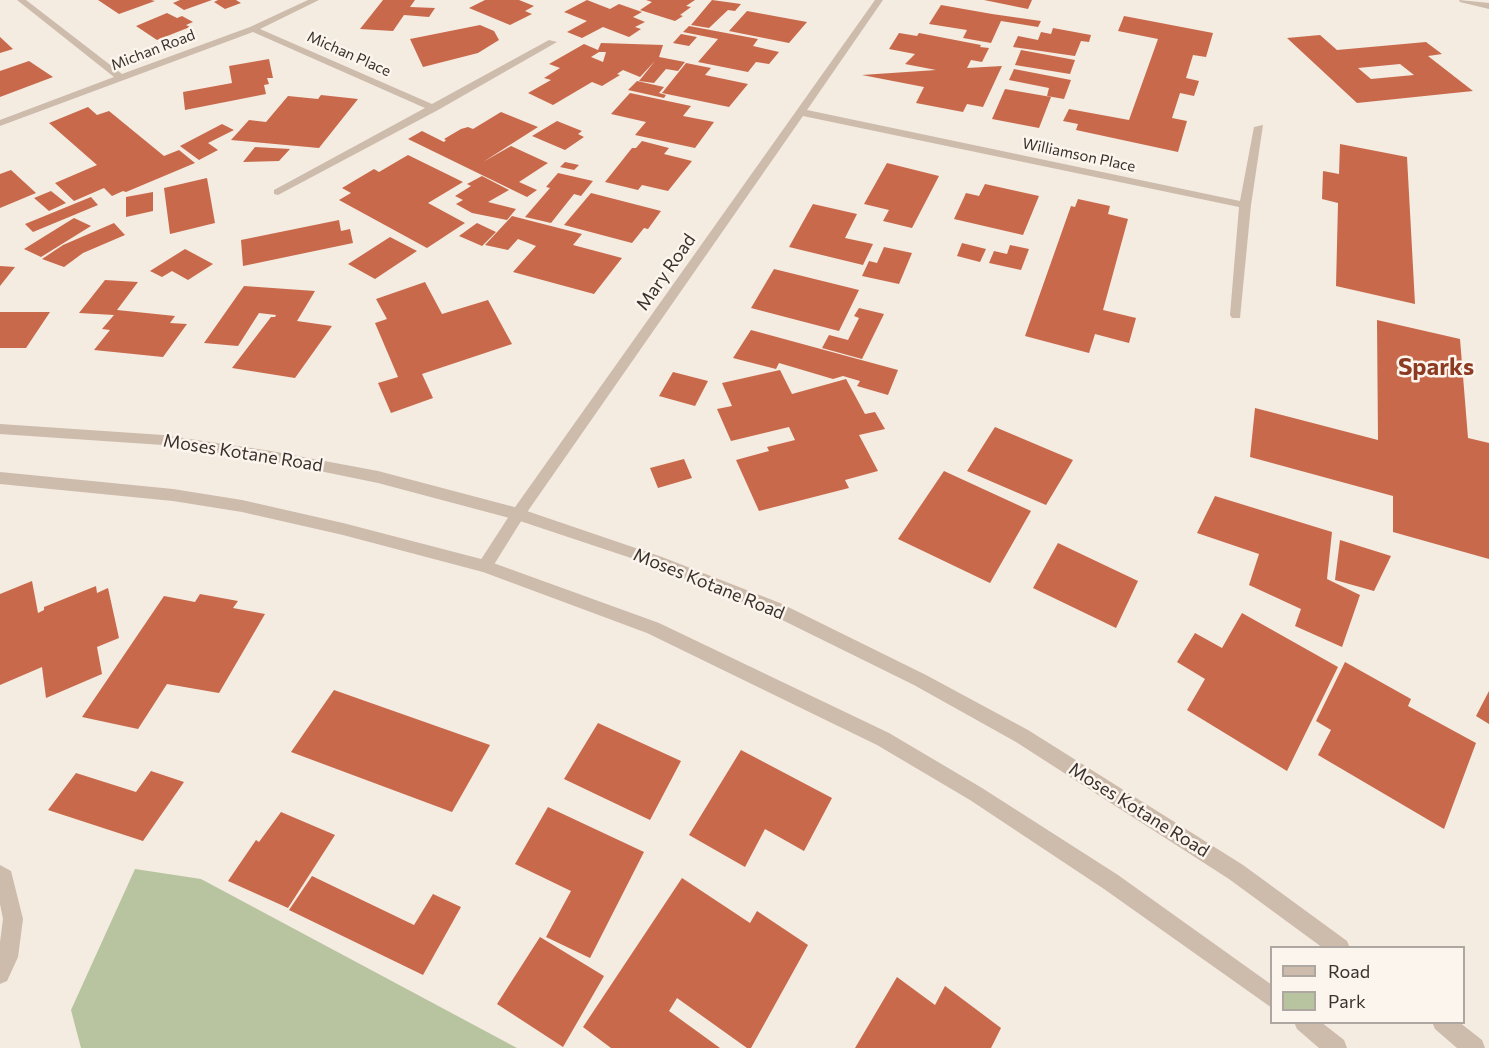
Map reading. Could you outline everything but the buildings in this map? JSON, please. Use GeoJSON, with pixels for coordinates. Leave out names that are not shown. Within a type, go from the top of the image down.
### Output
{"type":"FeatureCollection","features":[{"type":"Feature","properties":{"kind":"street"},"geometry":{"type":"LineString","coordinates":[[21,0],[121,78]]}},
{"type":"Feature","properties":{"kind":"street","name":"Michan Road"},"geometry":{"type":"LineString","coordinates":[[0,123],[253,29],[315,0]]}},
{"type":"Feature","properties":{"kind":"street","name":"Mary Road"},"geometry":{"type":"LineString","coordinates":[[485,566],[518,514],[879,0]]}},
{"type":"Feature","properties":{"kind":"street"},"geometry":{"type":"LineString","coordinates":[[1463,0],[1476,1],[1489,6]]}},
{"type":"Feature","properties":{"kind":"street","name":"Michan Place"},"geometry":{"type":"LineString","coordinates":[[253,29],[434,108]]}},
{"type":"Feature","properties":{"kind":"street"},"geometry":{"type":"LineString","coordinates":[[278,192],[552,42]]}},
{"type":"Feature","properties":{"kind":"street","name":"Williamson Place"},"geometry":{"type":"LineString","coordinates":[[801,112],[1245,206]]}},
{"type":"Feature","properties":{"kind":"street"},"geometry":{"type":"LineString","coordinates":[[1236,315],[1245,206],[1259,127]]}},
{"type":"Feature","properties":{"kind":"street","name":"Moses Kotane Road"},"geometry":{"type":"LineString","coordinates":[[0,429],[163,440],[271,456],[378,477],[518,514],[657,561],[774,608],[920,680],[1022,736],[1236,872],[1337,946]]}},
{"type":"Feature","properties":{"kind":"street"},"geometry":{"type":"LineString","coordinates":[[0,478],[153,492],[242,506],[344,529],[485,566],[652,628],[883,740],[976,794],[1111,882],[1270,997]]}},
{"type":"Feature","properties":{"kind":"street"},"geometry":{"type":"LineString","coordinates":[[0,875],[4,878],[13,919],[8,957],[0,974]]}},
{"type":"Feature","properties":{"kind":"street"},"geometry":{"type":"LineString","coordinates":[[1305,1024],[1336,1048]]}},
{"type":"Feature","properties":{"kind":"street"},"geometry":{"type":"LineString","coordinates":[[1443,1024],[1474,1048]]}},
{"type":"Feature","properties":{"kind":"green space"},"geometry":{"type":"Polygon","coordinates":[[[135,869],[201,879],[517,1048],[81,1048],[71,1010],[135,869]]]}},
{"type":"Feature","properties":{"kind":"district","name":"Sparks"},"geometry":{"type":"Point","coordinates":[1436,367]}}]}
